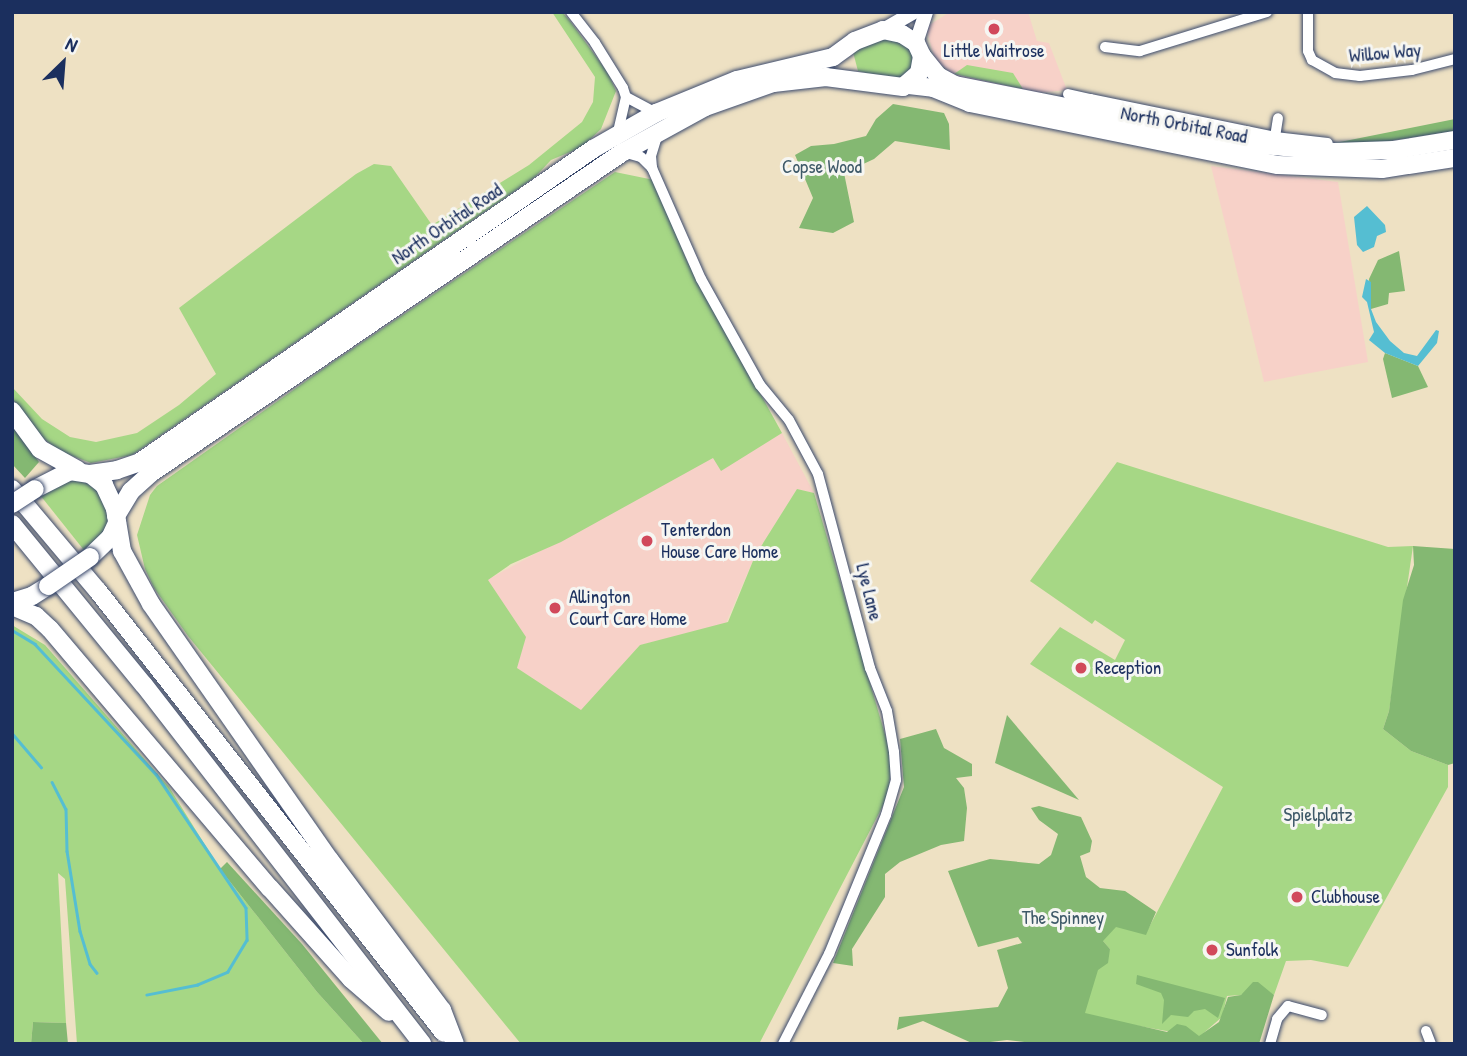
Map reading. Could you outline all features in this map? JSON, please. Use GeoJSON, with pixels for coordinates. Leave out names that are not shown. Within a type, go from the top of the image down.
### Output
{"type":"FeatureCollection","features":[{"type":"Feature","properties":{"kind":"highway"},"geometry":{"type":"LineString","coordinates":[[883,30],[902,34],[919,49],[919,73],[909,85],[896,88],[858,81],[847,63],[848,47],[867,34],[883,30]]}},
{"type":"Feature","properties":{"kind":"highway","name":"North Orbital Road"},"geometry":{"type":"LineString","coordinates":[[12,604],[32,596],[90,557],[110,538],[131,491],[151,473],[622,152],[658,121],[712,89],[833,57],[848,47]]}},
{"type":"Feature","properties":{"kind":"highway","name":"North Orbital Road"},"geometry":{"type":"LineString","coordinates":[[919,49],[938,76],[955,85],[1069,101],[1222,139],[1301,150],[1364,151],[1394,150],[1455,139]]}},
{"type":"Feature","properties":{"kind":"highway","name":"North Orbital Road"},"geometry":{"type":"LineString","coordinates":[[12,504],[61,473],[117,470],[148,457],[618,133],[773,83],[811,78],[858,81]]}},
{"type":"Feature","properties":{"kind":"highway","name":"North Orbital Road"},"geometry":{"type":"LineString","coordinates":[[909,85],[933,88],[970,103],[1199,151],[1278,164],[1336,169],[1382,169],[1455,158]]}},
{"type":"Feature","properties":{"kind":"highway"},"geometry":{"type":"LineString","coordinates":[[1301,150],[1315,159],[1328,162],[1336,169]]}},
{"type":"Feature","properties":{"kind":"highway"},"geometry":{"type":"LineString","coordinates":[[12,411],[40,449],[85,473],[107,489],[117,519],[122,551],[151,604],[329,859],[442,1010],[454,1044]]}},
{"type":"Feature","properties":{"kind":"highway"},"geometry":{"type":"LineString","coordinates":[[12,489],[97,591],[454,1044]]}},
{"type":"Feature","properties":{"kind":"highway"},"geometry":{"type":"LineString","coordinates":[[12,524],[144,685],[418,1039]]}},
{"type":"Feature","properties":{"kind":"highway"},"geometry":{"type":"LineString","coordinates":[[12,604],[36,617],[50,629],[352,979],[418,1039]]}},
{"type":"Feature","properties":{"kind":"main road"},"geometry":{"type":"LineString","coordinates":[[883,30],[914,12]]}},
{"type":"Feature","properties":{"kind":"main road"},"geometry":{"type":"LineString","coordinates":[[919,49],[926,12]]}},
{"type":"Feature","properties":{"kind":"street"},"geometry":{"type":"LineString","coordinates":[[570,12],[596,43],[626,97],[658,121],[651,156],[652,168]]}},
{"type":"Feature","properties":{"kind":"street"},"geometry":{"type":"LineString","coordinates":[[1105,47],[1140,51],[1267,12]]}},
{"type":"Feature","properties":{"kind":"street","name":"Willow Way"},"geometry":{"type":"LineString","coordinates":[[1308,12],[1308,51],[1319,66],[1335,73],[1360,76],[1427,67],[1455,59]]}},
{"type":"Feature","properties":{"kind":"street"},"geometry":{"type":"LineString","coordinates":[[618,133],[626,97]]}},
{"type":"Feature","properties":{"kind":"street"},"geometry":{"type":"LineString","coordinates":[[1069,101],[1089,103],[1090,99]]}},
{"type":"Feature","properties":{"kind":"street"},"geometry":{"type":"LineString","coordinates":[[1069,101],[1090,99],[1275,137],[1364,151]]}},
{"type":"Feature","properties":{"kind":"street"},"geometry":{"type":"LineString","coordinates":[[1275,137],[1278,118]]}},
{"type":"Feature","properties":{"kind":"street"},"geometry":{"type":"LineString","coordinates":[[622,152],[641,157],[652,168]]}},
{"type":"Feature","properties":{"kind":"street","name":"Lye Lane"},"geometry":{"type":"LineString","coordinates":[[652,168],[701,279],[760,385],[789,420],[813,462],[835,529],[870,668],[885,704],[892,739],[894,793],[828,954],[783,1044]]}},
{"type":"Feature","properties":{"kind":"street"},"geometry":{"type":"LineString","coordinates":[[1270,1044],[1278,1019],[1288,1006],[1322,1015]]}},
{"type":"Feature","properties":{"kind":"street"},"geometry":{"type":"LineString","coordinates":[[1426,1031],[1431,1044]]}},
{"type":"Feature","properties":{"kind":"shaded area"},"geometry":{"type":"Polygon","coordinates":[[[950,12],[1028,12],[1037,41],[1049,43],[1067,90],[1037,93],[956,77],[935,60],[926,27],[950,12]]]}},
{"type":"Feature","properties":{"kind":"shaded area"},"geometry":{"type":"Polygon","coordinates":[[[1211,166],[1338,182],[1368,362],[1264,382],[1211,166]]]}},
{"type":"Feature","properties":{"kind":"shaded area"},"geometry":{"type":"Polygon","coordinates":[[[782,433],[814,493],[797,489],[755,556],[725,625],[640,645],[581,711],[517,668],[487,580],[714,457],[721,470],[782,433]]]}},
{"type":"Feature","properties":{"kind":"green space"},"geometry":{"type":"Polygon","coordinates":[[[552,12],[562,12],[570,21],[608,73],[616,91],[601,129],[582,147],[551,160],[535,177],[132,455],[91,463],[59,451],[37,433],[12,398],[12,387],[42,419],[70,437],[96,442],[137,433],[179,405],[216,374],[179,308],[356,174],[374,164],[391,166],[432,225],[529,165],[582,122],[593,102],[595,77],[552,12]]]}},
{"type":"Feature","properties":{"kind":"green space"},"geometry":{"type":"Polygon","coordinates":[[[876,39],[897,39],[911,47],[916,64],[902,81],[858,71],[853,52],[876,39]]]}},
{"type":"Feature","properties":{"kind":"green space"},"geometry":{"type":"Polygon","coordinates":[[[967,65],[1013,73],[1023,89],[954,74],[967,65]]]}},
{"type":"Feature","properties":{"kind":"green space","name":"Copse Wood"},"geometry":{"type":"Polygon","coordinates":[[[893,104],[944,113],[949,124],[950,150],[895,141],[874,159],[844,173],[854,222],[833,233],[799,228],[813,198],[795,155],[811,146],[834,144],[866,136],[876,119],[893,104]]]}},
{"type":"Feature","properties":{"kind":"green space"},"geometry":{"type":"Polygon","coordinates":[[[1455,119],[1455,131],[1369,144],[1335,143],[1455,119]]]}},
{"type":"Feature","properties":{"kind":"green space"},"geometry":{"type":"Polygon","coordinates":[[[615,172],[654,180],[687,261],[782,433],[721,471],[713,458],[561,542],[511,564],[488,580],[526,637],[517,668],[581,710],[640,645],[728,622],[755,556],[797,489],[814,493],[892,758],[888,796],[759,1044],[521,1044],[188,636],[154,588],[145,569],[137,535],[150,495],[157,486],[333,362],[615,172]]]}},
{"type":"Feature","properties":{"kind":"green space"},"geometry":{"type":"Polygon","coordinates":[[[1399,251],[1405,291],[1389,293],[1388,304],[1371,309],[1369,279],[1378,260],[1399,251]]]}},
{"type":"Feature","properties":{"kind":"green space"},"geometry":{"type":"Polygon","coordinates":[[[1385,353],[1418,366],[1428,387],[1392,398],[1383,359],[1385,353]]]}},
{"type":"Feature","properties":{"kind":"green space"},"geometry":{"type":"Polygon","coordinates":[[[12,424],[39,462],[25,478],[12,464],[12,424]]]}},
{"type":"Feature","properties":{"kind":"green space","name":"Spielplatz"},"geometry":{"type":"Polygon","coordinates":[[[1117,462],[1388,547],[1413,546],[1389,711],[1383,729],[1411,751],[1448,765],[1448,787],[1348,967],[1311,960],[1286,961],[1274,995],[1258,985],[1241,995],[1227,996],[1222,1017],[1199,1037],[1079,1015],[1097,969],[1110,949],[1102,940],[1115,924],[1146,933],[1223,787],[1030,664],[1060,627],[1115,660],[1125,640],[1095,620],[1092,624],[1030,581],[1117,462]]]}},
{"type":"Feature","properties":{"kind":"green space"},"geometry":{"type":"Polygon","coordinates":[[[77,479],[98,488],[109,506],[108,528],[87,554],[40,495],[64,481],[77,479]]]}},
{"type":"Feature","properties":{"kind":"green space"},"geometry":{"type":"Polygon","coordinates":[[[1413,546],[1455,549],[1455,763],[1448,765],[1411,751],[1383,729],[1389,711],[1403,600],[1414,565],[1413,546]]]}},
{"type":"Feature","properties":{"kind":"green space"},"geometry":{"type":"Polygon","coordinates":[[[12,625],[45,645],[169,787],[220,869],[317,992],[364,1044],[77,1044],[65,879],[58,873],[66,1023],[33,1022],[31,1044],[12,1044],[12,625]]]}},
{"type":"Feature","properties":{"kind":"green space"},"geometry":{"type":"Polygon","coordinates":[[[1007,715],[1079,800],[995,763],[1007,715]]]}},
{"type":"Feature","properties":{"kind":"green space"},"geometry":{"type":"Polygon","coordinates":[[[936,729],[944,748],[972,764],[972,776],[956,778],[964,788],[967,808],[964,841],[941,845],[900,862],[885,874],[885,897],[852,949],[853,966],[833,963],[904,787],[900,739],[936,729]]]}},
{"type":"Feature","properties":{"kind":"green space","name":"The Spinney"},"geometry":{"type":"Polygon","coordinates":[[[1039,806],[1081,817],[1092,841],[1090,852],[1080,856],[1086,877],[1100,888],[1125,891],[1156,912],[1146,935],[1116,927],[1103,941],[1110,949],[1108,963],[1098,970],[1085,1013],[1167,1032],[1177,1024],[1186,1026],[1199,1036],[1219,1022],[1228,997],[1241,995],[1253,982],[1258,982],[1274,995],[1259,1044],[1041,1044],[1007,1040],[974,1044],[923,1021],[897,1030],[899,1017],[998,1007],[1008,988],[997,950],[1022,943],[1018,937],[978,947],[948,871],[990,859],[1039,864],[1051,855],[1058,834],[1039,820],[1031,808],[1039,806]]]}},
{"type":"Feature","properties":{"kind":"green space"},"geometry":{"type":"Polygon","coordinates":[[[227,862],[302,944],[383,1044],[364,1044],[317,992],[220,869],[227,862]]]}},
{"type":"Feature","properties":{"kind":"green space"},"geometry":{"type":"Polygon","coordinates":[[[1137,975],[1225,998],[1218,1018],[1205,1009],[1194,1011],[1188,1017],[1171,1015],[1162,1024],[1164,1000],[1161,993],[1136,984],[1137,975]]]}},
{"type":"Feature","properties":{"kind":"green space"},"geometry":{"type":"Polygon","coordinates":[[[33,1022],[66,1023],[68,1044],[31,1044],[33,1022]]]}},
{"type":"Feature","properties":{"kind":"water"},"geometry":{"type":"Polygon","coordinates":[[[1367,206],[1385,225],[1386,232],[1377,236],[1374,247],[1363,252],[1357,245],[1354,217],[1367,206]]]}},
{"type":"Feature","properties":{"kind":"water"},"geometry":{"type":"Polygon","coordinates":[[[1366,279],[1371,282],[1371,309],[1376,322],[1390,341],[1404,353],[1417,356],[1436,330],[1439,331],[1437,343],[1418,366],[1385,353],[1369,340],[1374,332],[1367,302],[1362,297],[1366,279]]]}},
{"type":"Feature","properties":{"kind":"waterway"},"geometry":{"type":"LineString","coordinates":[[12,630],[35,644],[156,774],[246,908],[247,940],[228,972],[198,985],[147,995]]}},
{"type":"Feature","properties":{"kind":"waterway"},"geometry":{"type":"LineString","coordinates":[[12,733],[41,767]]}},
{"type":"Feature","properties":{"kind":"waterway"},"geometry":{"type":"LineString","coordinates":[[52,782],[66,809],[67,851],[80,931],[90,964],[97,973]]}},
{"type":"Feature","properties":{"kind":"place","name":"Little Waitrose"},"geometry":{"type":"Point","coordinates":[994,29]}},
{"type":"Feature","properties":{"kind":"place","name":"Tenterdon House Care Home"},"geometry":{"type":"Point","coordinates":[647,541]}},
{"type":"Feature","properties":{"kind":"place","name":"Allington Court Care Home"},"geometry":{"type":"Point","coordinates":[555,608]}},
{"type":"Feature","properties":{"kind":"place","name":"Reception"},"geometry":{"type":"Point","coordinates":[1081,668]}},
{"type":"Feature","properties":{"kind":"place","name":"Clubhouse"},"geometry":{"type":"Point","coordinates":[1297,897]}},
{"type":"Feature","properties":{"kind":"place","name":"Sunfolk"},"geometry":{"type":"Point","coordinates":[1212,950]}}]}
